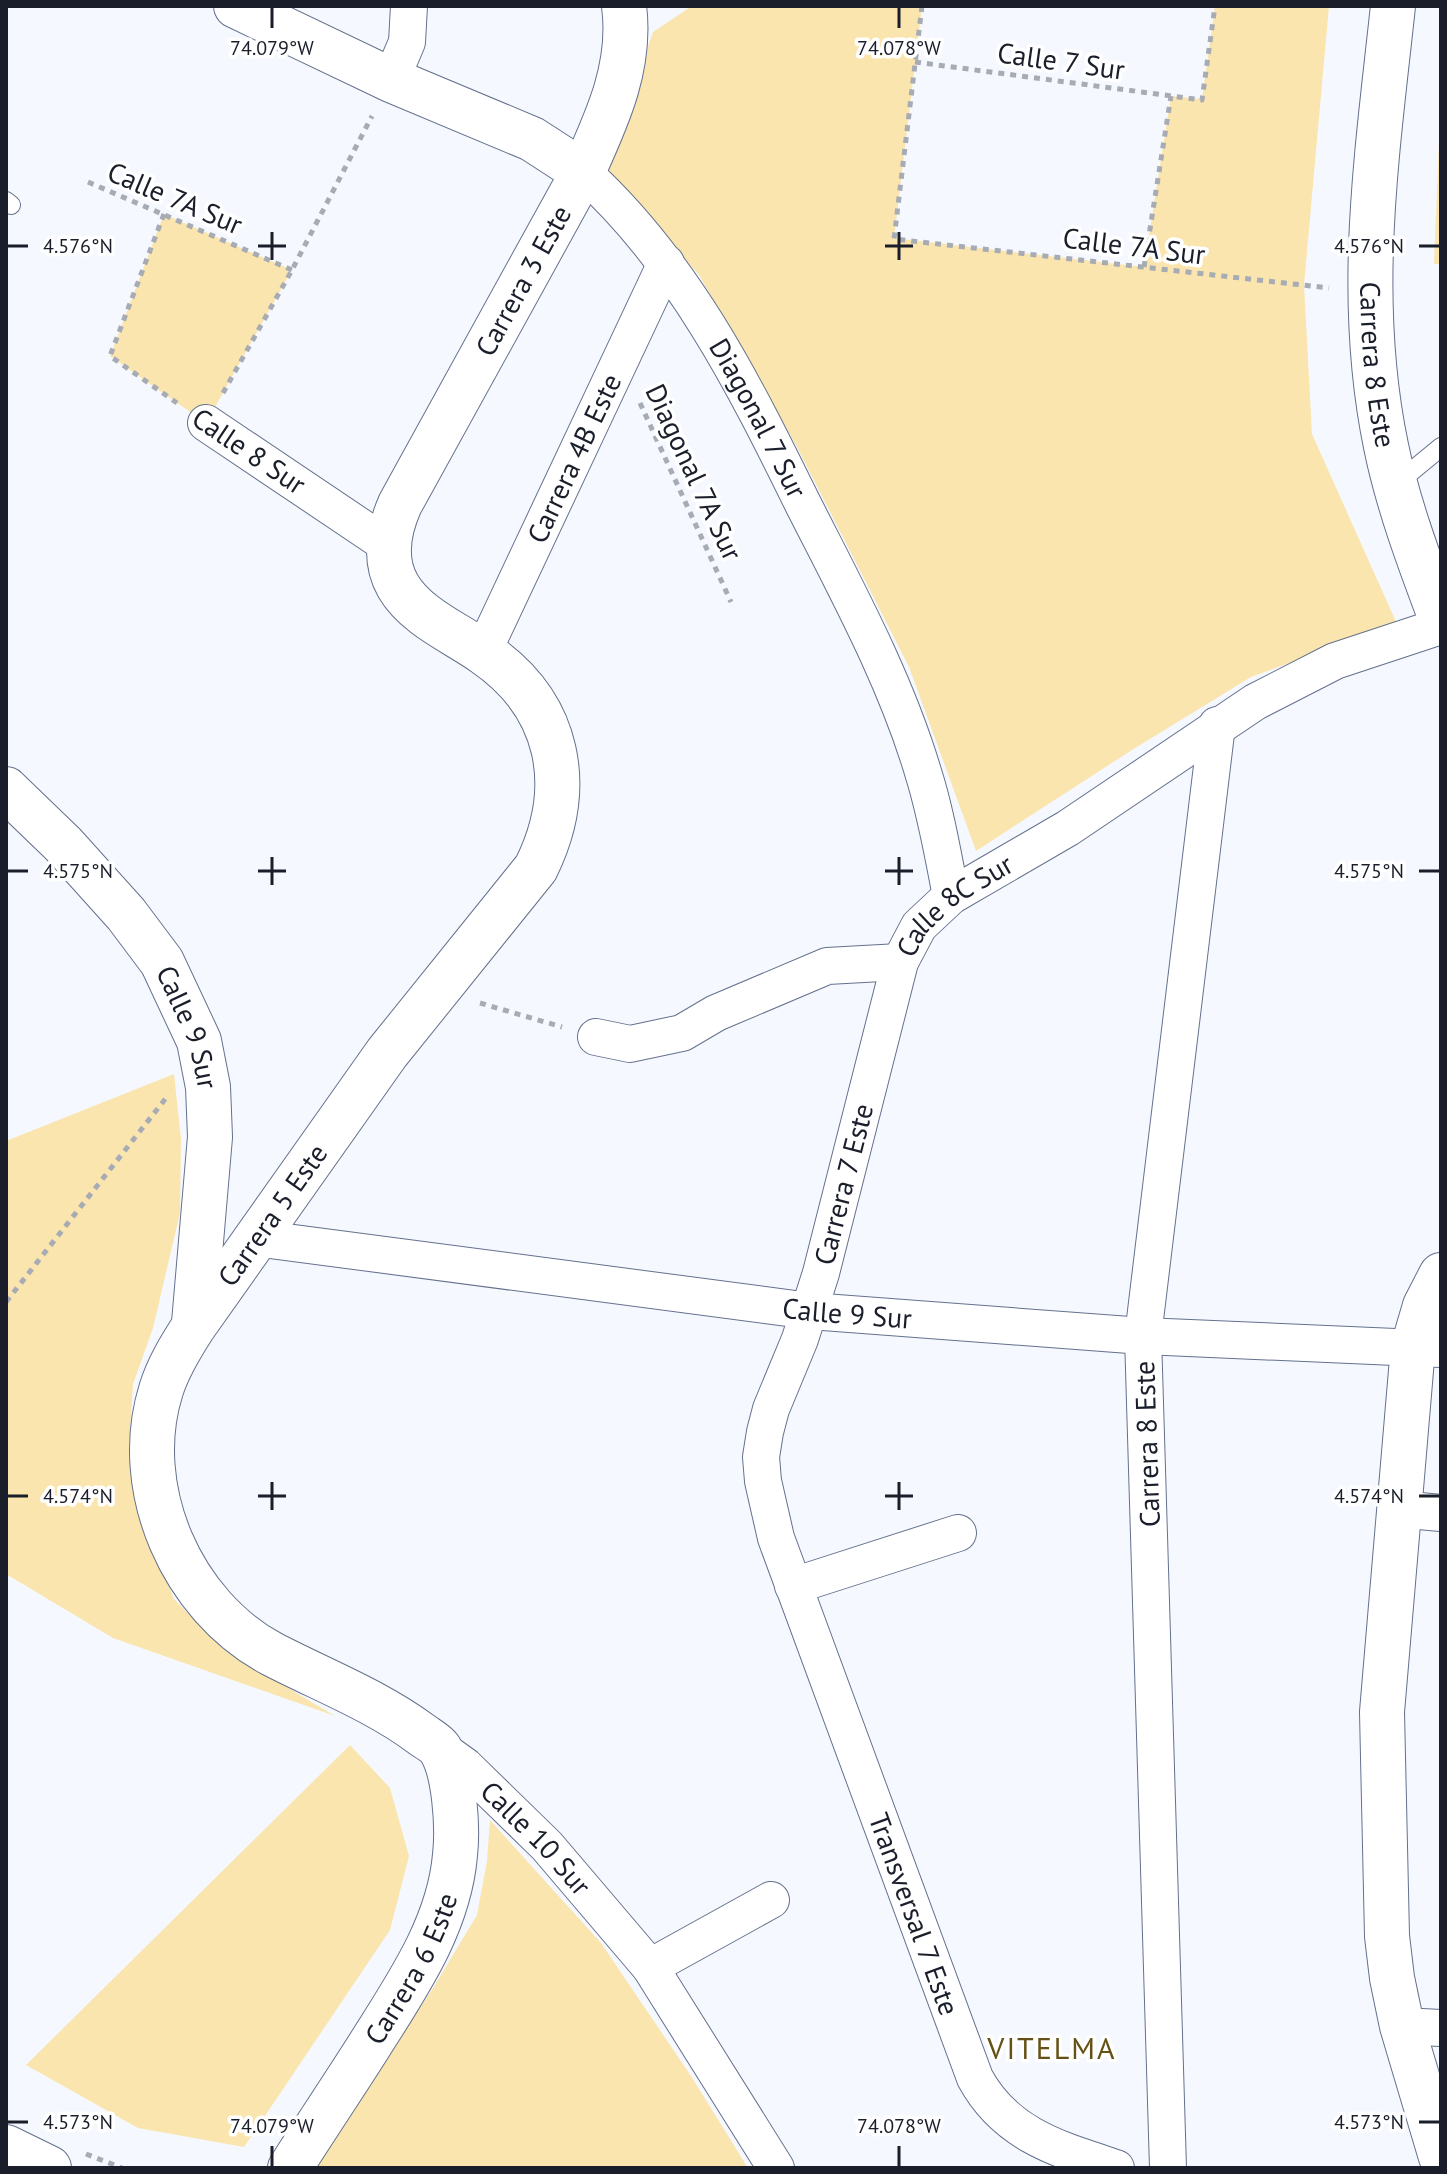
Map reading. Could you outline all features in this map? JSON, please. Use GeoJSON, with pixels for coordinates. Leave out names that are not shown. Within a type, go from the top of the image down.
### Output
{"type":"FeatureCollection","features":[{"type":"Feature","properties":{"kind":"street","name":"Diagonal 7 Sur"},"geometry":{"type":"LineString","coordinates":[[236,6],[391,80],[532,139],[583,172],[638,228],[701,312],[756,409],[881,663],[923,772],[951,896]]}},
{"type":"Feature","properties":{"kind":"street"},"geometry":{"type":"LineString","coordinates":[[391,80],[407,42],[409,6]]}},
{"type":"Feature","properties":{"kind":"street","name":"Carrera 3 Este"},"geometry":{"type":"LineString","coordinates":[[389,546],[391,525],[400,504],[583,172],[608,117],[623,66],[624,6]]}},
{"type":"Feature","properties":{"kind":"street","name":"Carrera 8 Este"},"geometry":{"type":"LineString","coordinates":[[1393,6],[1371,215],[1370,293],[1386,448],[1420,564],[1441,619]]}},
{"type":"Feature","properties":{"kind":"street","name":"Carrera 4B Este"},"geometry":{"type":"LineString","coordinates":[[483,652],[666,263]]}},
{"type":"Feature","properties":{"kind":"street","name":"Calle 8 Sur"},"geometry":{"type":"LineString","coordinates":[[206,423],[389,546]]}},
{"type":"Feature","properties":{"kind":"street","name":"Carrera 5 Este"},"geometry":{"type":"LineString","coordinates":[[207,1602],[171,1544],[159,1503],[153,1464],[153,1425],[160,1391],[174,1359],[194,1326],[387,1053],[536,868],[547,846],[558,807],[558,774],[553,747],[544,719],[526,691],[502,666],[408,600],[397,585],[389,546]]}},
{"type":"Feature","properties":{"kind":"street","name":"Calle 8C Sur"},"geometry":{"type":"LineString","coordinates":[[596,1037],[630,1044],[682,1033],[716,1013],[827,966],[900,962],[919,926],[951,896],[1068,828],[1217,725],[1265,696],[1335,661],[1441,626]]}},
{"type":"Feature","properties":{"kind":"street","name":"Carrera 8 Este"},"geometry":{"type":"LineString","coordinates":[[1168,2168],[1143,1336],[1217,725]]}},
{"type":"Feature","properties":{"kind":"street","name":"Calle 9 Sur"},"geometry":{"type":"LineString","coordinates":[[6,789],[63,844],[126,914],[153,950],[182,1001],[199,1041],[208,1087],[210,1137],[194,1326]]}},
{"type":"Feature","properties":{"kind":"street","name":"Carrera 7 Este"},"geometry":{"type":"LineString","coordinates":[[793,1586],[765,1498],[761,1457],[771,1409],[810,1311],[900,962]]}},
{"type":"Feature","properties":{"kind":"street","name":"Calle 9 Sur"},"geometry":{"type":"LineString","coordinates":[[256,1238],[810,1311],[1143,1336],[1427,1348]]}},
{"type":"Feature","properties":{"kind":"street"},"geometry":{"type":"LineString","coordinates":[[1441,1275],[1425,1306],[1427,1348],[1398,1509],[1382,1712],[1381,1766],[1387,1936],[1392,1978],[1422,2027],[1441,2157]]}},
{"type":"Feature","properties":{"kind":"street"},"geometry":{"type":"LineString","coordinates":[[1398,1509],[1441,1513]]}},
{"type":"Feature","properties":{"kind":"street"},"geometry":{"type":"LineString","coordinates":[[793,1586],[958,1533]]}},
{"type":"Feature","properties":{"kind":"street","name":"Transversal 7 Este"},"geometry":{"type":"LineString","coordinates":[[793,1586],[983,2094],[1010,2123],[1026,2133],[1116,2168]]}},
{"type":"Feature","properties":{"kind":"street","name":"Calle 10 Sur"},"geometry":{"type":"LineString","coordinates":[[207,1602],[236,1630],[270,1653],[377,1705],[440,1748],[465,1766],[547,1846],[650,1967],[776,2168]]}},
{"type":"Feature","properties":{"kind":"street","name":"Carrera 6 Este"},"geometry":{"type":"LineString","coordinates":[[290,2168],[406,1987],[432,1939],[449,1894],[457,1820],[453,1787],[440,1748]]}},
{"type":"Feature","properties":{"kind":"street"},"geometry":{"type":"LineString","coordinates":[[650,1967],[771,1900]]}},
{"type":"Feature","properties":{"kind":"street"},"geometry":{"type":"LineString","coordinates":[[6,2147],[49,2168]]}},
{"type":"Feature","properties":{"kind":"street"},"geometry":{"type":"LineString","coordinates":[[6,2164],[11,2168]]}},
{"type":"Feature","properties":{"kind":"lane"},"geometry":{"type":"LineString","coordinates":[[1396,484],[1441,447]]}},
{"type":"Feature","properties":{"kind":"path"},"geometry":{"type":"LineString","coordinates":[[915,62],[922,6]]}},
{"type":"Feature","properties":{"kind":"path","name":"Calle 7 Sur"},"geometry":{"type":"LineString","coordinates":[[915,62],[1202,100],[1215,6]]}},
{"type":"Feature","properties":{"kind":"path","name":"Calle 7A Sur"},"geometry":{"type":"LineString","coordinates":[[915,62],[894,239],[1370,293]]}},
{"type":"Feature","properties":{"kind":"path"},"geometry":{"type":"LineString","coordinates":[[206,423],[292,270],[391,80]]}},
{"type":"Feature","properties":{"kind":"path"},"geometry":{"type":"LineString","coordinates":[[1144,267],[1171,96]]}},
{"type":"Feature","properties":{"kind":"path","name":"Calle 7A Sur"},"geometry":{"type":"LineString","coordinates":[[88,182],[292,270]]}},
{"type":"Feature","properties":{"kind":"path","name":"Calle 8 Sur"},"geometry":{"type":"LineString","coordinates":[[164,214],[110,356],[206,423]]}},
{"type":"Feature","properties":{"kind":"path","name":"Diagonal 7A Sur"},"geometry":{"type":"LineString","coordinates":[[621,360],[731,602]]}},
{"type":"Feature","properties":{"kind":"path"},"geometry":{"type":"LineString","coordinates":[[436,991],[596,1037]]}},
{"type":"Feature","properties":{"kind":"path"},"geometry":{"type":"LineString","coordinates":[[6,1302],[201,1053]]}},
{"type":"Feature","properties":{"kind":"shaded area"},"geometry":{"type":"Polygon","coordinates":[[[692,6],[922,6],[894,238],[1144,267],[1171,96],[1202,99],[1215,6],[1329,6],[1304,285],[1312,434],[1397,624],[1251,677],[976,851],[909,667],[797,447],[699,275],[606,170],[653,32],[692,6]]]}},
{"type":"Feature","properties":{"kind":"shaded area"},"geometry":{"type":"Polygon","coordinates":[[[1441,93],[1441,264],[1434,264],[1441,93]]]}},
{"type":"Feature","properties":{"kind":"shaded area"},"geometry":{"type":"Polygon","coordinates":[[[164,214],[292,270],[206,423],[110,356],[164,214]]]}},
{"type":"Feature","properties":{"kind":"shaded area"},"geometry":{"type":"Polygon","coordinates":[[[174,1074],[181,1139],[180,1213],[153,1328],[133,1384],[129,1448],[142,1521],[174,1599],[224,1650],[335,1716],[113,1638],[6,1574],[6,1141],[174,1074]]]}},
{"type":"Feature","properties":{"kind":"shaded area"},"geometry":{"type":"Polygon","coordinates":[[[350,1745],[390,1788],[409,1856],[390,1930],[244,2147],[138,2128],[26,2065],[350,1745]]]}},
{"type":"Feature","properties":{"kind":"shaded area"},"geometry":{"type":"Polygon","coordinates":[[[490,1820],[601,1943],[691,2076],[748,2168],[314,2168],[433,1988],[477,1915],[487,1861],[490,1820]]]}},
{"type":"Feature","properties":{"kind":"district","name":"VITELMA"},"geometry":{"type":"Point","coordinates":[1052,2049]}}]}
